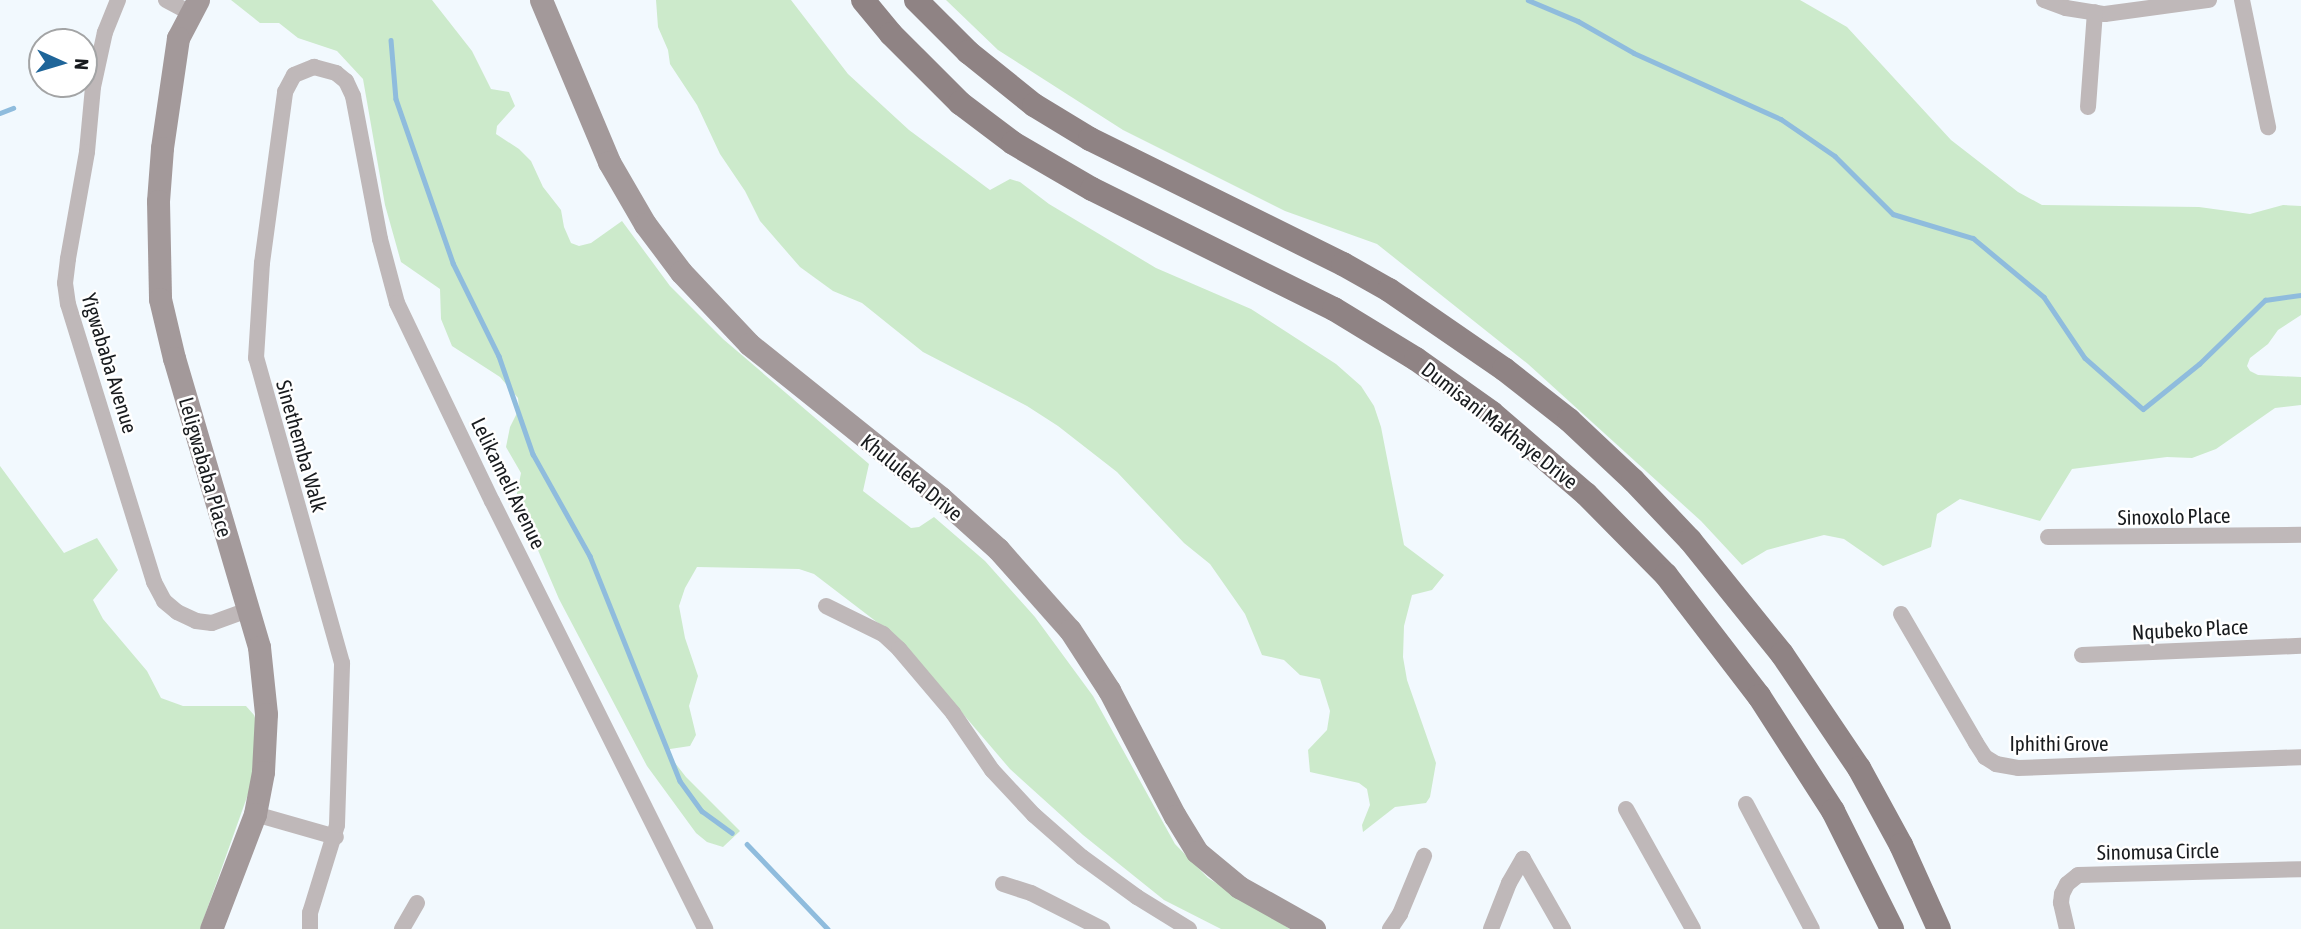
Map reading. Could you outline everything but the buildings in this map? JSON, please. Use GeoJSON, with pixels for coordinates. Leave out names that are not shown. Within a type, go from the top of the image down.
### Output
{"type":"FeatureCollection","features":[{"type":"Feature","properties":{"kind":"main road","name":"Dumisani Makhaye Drive"},"geometry":{"type":"LineString","coordinates":[[863,0],[913,58],[960,103],[1013,143],[1092,190],[1334,309],[1406,353],[1492,413],[1586,494],[1666,575],[1759,696],[1833,811],[1892,929]]}},
{"type":"Feature","properties":{"kind":"main road","name":"Dumisani Makhaye Drive"},"geometry":{"type":"LineString","coordinates":[[916,0],[968,52],[1034,105],[1090,139],[1343,264],[1389,290],[1504,369],[1569,420],[1657,503],[1782,654],[1859,768],[1901,845],[1939,929]]}},
{"type":"Feature","properties":{"kind":"street","name":"Yigwababa Avenue"},"geometry":{"type":"LineString","coordinates":[[118,0],[105,32],[93,87],[86,152],[65,283],[68,304],[155,582],[164,601],[177,612],[196,621],[212,623],[248,610]]}},
{"type":"Feature","properties":{"kind":"street"},"geometry":{"type":"LineString","coordinates":[[166,0],[193,6]]}},
{"type":"Feature","properties":{"kind":"street","name":"Khululeka Drive"},"geometry":{"type":"LineString","coordinates":[[541,0],[609,162],[645,224],[681,272],[749,344],[940,497],[998,549],[1070,630],[1096,670],[1197,852],[1240,887],[1314,929]]}},
{"type":"Feature","properties":{"kind":"street"},"geometry":{"type":"LineString","coordinates":[[2044,0],[2066,8],[2095,12],[2153,10],[2208,0]]}},
{"type":"Feature","properties":{"kind":"street"},"geometry":{"type":"LineString","coordinates":[[2242,0],[2268,127]]}},
{"type":"Feature","properties":{"kind":"street","name":"Leligwababa Place"},"geometry":{"type":"LineString","coordinates":[[193,6],[178,38],[162,148],[158,201],[160,299],[174,358],[248,610],[262,665],[266,714],[263,772],[255,814],[211,929]]}},
{"type":"Feature","properties":{"kind":"street"},"geometry":{"type":"LineString","coordinates":[[2088,107],[2095,12]]}},
{"type":"Feature","properties":{"kind":"street","name":"Lelikameli Avenue"},"geometry":{"type":"LineString","coordinates":[[303,71],[314,67],[336,73],[349,88],[380,239],[397,303],[492,501],[705,929]]}},
{"type":"Feature","properties":{"kind":"street","name":"Sinethemba Walk"},"geometry":{"type":"LineString","coordinates":[[303,71],[288,82],[285,92],[262,263],[256,358],[342,663],[336,837],[310,913],[310,929]]}},
{"type":"Feature","properties":{"kind":"street","name":"Sinoxolo Place"},"geometry":{"type":"LineString","coordinates":[[2048,537],[2301,535]]}},
{"type":"Feature","properties":{"kind":"street"},"geometry":{"type":"LineString","coordinates":[[826,606],[883,634],[899,649],[953,713],[992,770],[1034,815],[1137,897],[1189,929]]}},
{"type":"Feature","properties":{"kind":"street","name":"Iphithi Grove"},"geometry":{"type":"LineString","coordinates":[[1901,614],[1976,743],[1985,757],[1996,764],[2018,768],[2301,757]]}},
{"type":"Feature","properties":{"kind":"street","name":"Nqubeko Place"},"geometry":{"type":"LineString","coordinates":[[2082,655],[2301,646]]}},
{"type":"Feature","properties":{"kind":"street"},"geometry":{"type":"LineString","coordinates":[[1746,804],[1812,929]]}},
{"type":"Feature","properties":{"kind":"street"},"geometry":{"type":"LineString","coordinates":[[1626,809],[1693,929]]}},
{"type":"Feature","properties":{"kind":"street"},"geometry":{"type":"LineString","coordinates":[[255,814],[336,837]]}},
{"type":"Feature","properties":{"kind":"street"},"geometry":{"type":"LineString","coordinates":[[1390,929],[1400,914],[1424,856]]}},
{"type":"Feature","properties":{"kind":"street"},"geometry":{"type":"LineString","coordinates":[[1491,929],[1509,883],[1523,859],[1563,929]]}},
{"type":"Feature","properties":{"kind":"street","name":"Sinomusa Circle"},"geometry":{"type":"LineString","coordinates":[[2067,929],[2061,903],[2062,894],[2067,884],[2078,875],[2301,869]]}},
{"type":"Feature","properties":{"kind":"street"},"geometry":{"type":"LineString","coordinates":[[1003,884],[1031,893],[1102,929]]}},
{"type":"Feature","properties":{"kind":"street"},"geometry":{"type":"LineString","coordinates":[[402,929],[417,903]]}},
{"type":"Feature","properties":{"kind":"green space"},"geometry":{"type":"Polygon","coordinates":[[[231,0],[432,0],[472,51],[491,89],[509,92],[515,106],[497,126],[496,134],[519,149],[531,161],[543,187],[561,210],[571,243],[579,246],[591,243],[622,221],[670,286],[723,339],[869,464],[863,491],[911,528],[919,527],[934,517],[985,561],[1035,617],[1093,696],[1175,844],[1208,878],[1290,929],[1221,929],[1164,900],[1083,835],[1010,769],[899,639],[814,574],[799,569],[697,567],[685,588],[679,606],[685,638],[698,676],[689,706],[696,735],[690,746],[670,749],[668,754],[686,777],[740,831],[723,847],[707,842],[696,833],[647,766],[559,599],[519,506],[516,498],[521,473],[506,447],[510,427],[519,409],[518,398],[500,377],[452,346],[441,319],[440,289],[401,262],[385,205],[363,79],[337,51],[298,38],[279,23],[260,23],[231,0]]]}},
{"type":"Feature","properties":{"kind":"green space"},"geometry":{"type":"Polygon","coordinates":[[[656,0],[791,0],[848,74],[909,130],[990,190],[1010,179],[1020,182],[1049,204],[1156,268],[1251,309],[1336,364],[1361,386],[1374,406],[1381,427],[1404,545],[1444,575],[1432,590],[1412,595],[1404,626],[1403,657],[1407,680],[1436,763],[1430,797],[1426,803],[1395,807],[1363,832],[1362,825],[1370,805],[1367,789],[1359,783],[1310,772],[1308,750],[1327,730],[1330,711],[1320,679],[1300,675],[1284,660],[1262,655],[1245,614],[1210,564],[1184,543],[1117,472],[1058,426],[1027,406],[923,352],[862,303],[833,291],[800,267],[760,221],[745,191],[720,154],[697,105],[670,64],[668,50],[658,27],[656,0]]]}},
{"type":"Feature","properties":{"kind":"green space"},"geometry":{"type":"Polygon","coordinates":[[[946,0],[1800,0],[1847,27],[1951,140],[2018,192],[2042,205],[2199,207],[2250,214],[2283,205],[2301,206],[2301,315],[2278,330],[2268,344],[2250,358],[2247,366],[2258,375],[2301,377],[2301,405],[2275,408],[2216,449],[2192,458],[2167,457],[2072,469],[2040,521],[1960,499],[1937,514],[1931,547],[1883,566],[1844,539],[1824,535],[1767,550],[1742,565],[1701,521],[1528,364],[1377,244],[1285,211],[1123,130],[998,50],[946,0]]]}},
{"type":"Feature","properties":{"kind":"green space"},"geometry":{"type":"Polygon","coordinates":[[[0,466],[64,553],[97,538],[118,570],[93,600],[103,619],[147,671],[161,698],[183,706],[246,706],[254,715],[256,721],[252,783],[200,929],[0,929],[0,466]]]}},
{"type":"Feature","properties":{"kind":"waterway"},"geometry":{"type":"LineString","coordinates":[[1528,0],[1578,21],[1634,53],[1781,119],[1835,156],[1893,214],[1973,238],[2044,297],[2085,358],[2143,409],[2199,364],[2265,300],[2301,295]]}},
{"type":"Feature","properties":{"kind":"waterway"},"geometry":{"type":"LineString","coordinates":[[391,40],[396,99],[453,263],[499,356],[533,454],[590,556],[680,781],[702,811],[732,833]]}},
{"type":"Feature","properties":{"kind":"waterway"},"geometry":{"type":"LineString","coordinates":[[0,113],[13,108]]}},
{"type":"Feature","properties":{"kind":"waterway"},"geometry":{"type":"LineString","coordinates":[[747,844],[828,929]]}}]}
